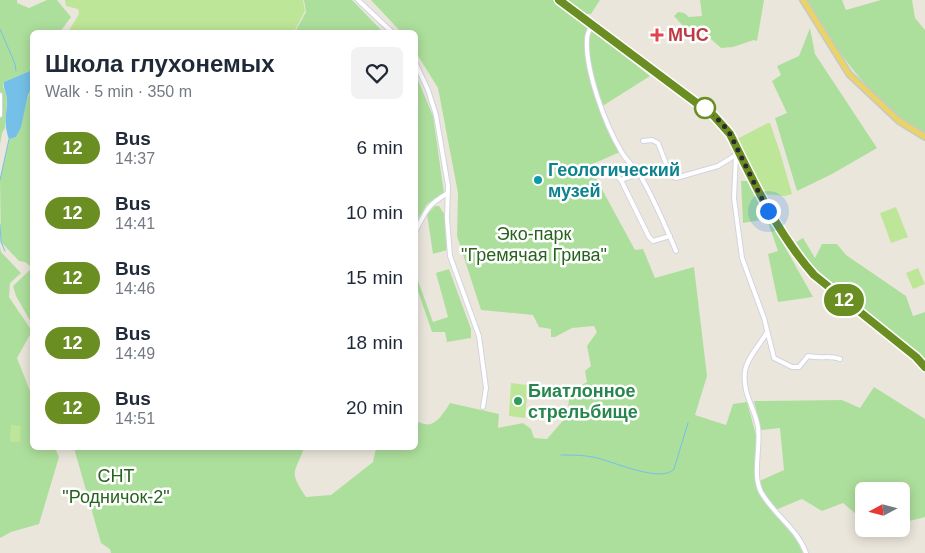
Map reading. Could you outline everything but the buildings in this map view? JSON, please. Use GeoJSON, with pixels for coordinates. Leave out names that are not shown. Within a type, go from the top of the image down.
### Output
{"type":"FeatureCollection","features":[{"type":"Feature","properties":{"kind":"main road"},"geometry":{"type":"LineString","coordinates":[[559,0],[714,116],[730,134],[768,211],[814,275],[916,357],[925,367]]}},
{"type":"Feature","properties":{"kind":"main road"},"geometry":{"type":"LineString","coordinates":[[567,0],[568,6]]}},
{"type":"Feature","properties":{"kind":"main road"},"geometry":{"type":"LineString","coordinates":[[803,0],[849,74],[899,120],[925,137]]}},
{"type":"Feature","properties":{"kind":"street"},"geometry":{"type":"LineString","coordinates":[[358,0],[390,30]]}},
{"type":"Feature","properties":{"kind":"street"},"geometry":{"type":"LineString","coordinates":[[592,24],[587,37],[588,60],[609,129],[629,164],[638,173],[676,251]]}},
{"type":"Feature","properties":{"kind":"street"},"geometry":{"type":"LineString","coordinates":[[418,68],[428,90],[436,116],[448,194],[447,218],[450,256],[479,336],[486,388],[483,407]]}},
{"type":"Feature","properties":{"kind":"street"},"geometry":{"type":"LineString","coordinates":[[0,95],[0,115]]}},
{"type":"Feature","properties":{"kind":"street"},"geometry":{"type":"LineString","coordinates":[[730,134],[736,155],[734,198],[741,252],[774,358],[792,367],[799,367],[808,356],[820,359],[832,356],[840,359]]}},
{"type":"Feature","properties":{"kind":"street"},"geometry":{"type":"LineString","coordinates":[[643,141],[652,140],[658,143],[672,177],[676,178],[718,166],[736,155]]}},
{"type":"Feature","properties":{"kind":"street"},"geometry":{"type":"LineString","coordinates":[[622,180],[638,173],[669,171]]}},
{"type":"Feature","properties":{"kind":"street"},"geometry":{"type":"LineString","coordinates":[[616,175],[622,180],[649,237],[654,241],[670,236]]}},
{"type":"Feature","properties":{"kind":"street"},"geometry":{"type":"LineString","coordinates":[[418,226],[432,202],[448,194]]}},
{"type":"Feature","properties":{"kind":"street"},"geometry":{"type":"LineString","coordinates":[[767,332],[747,363],[744,372],[748,402],[758,426],[757,470],[759,489],[768,503],[796,532],[806,553]]}},
{"type":"Feature","properties":{"kind":"green space"},"geometry":{"type":"Polygon","coordinates":[[[0,0],[17,0],[17,3],[29,8],[47,0],[57,0],[71,17],[61,30],[30,30],[30,71],[4,82],[3,86],[7,97],[5,128],[0,144],[0,0]]]}},
{"type":"Feature","properties":{"kind":"green space"},"geometry":{"type":"Polygon","coordinates":[[[65,0],[303,0],[305,11],[295,30],[69,30],[79,14],[78,9],[66,6],[65,0]]]}},
{"type":"Feature","properties":{"kind":"green space"},"geometry":{"type":"Polygon","coordinates":[[[304,0],[352,0],[381,30],[296,30],[306,12],[304,0]]]}},
{"type":"Feature","properties":{"kind":"green space"},"geometry":{"type":"Polygon","coordinates":[[[371,0],[553,0],[650,76],[601,107],[609,132],[620,152],[595,163],[591,169],[635,250],[643,249],[655,278],[694,267],[707,376],[695,415],[726,425],[733,404],[747,402],[756,435],[755,483],[784,470],[780,428],[761,430],[754,401],[842,400],[860,408],[874,387],[925,419],[925,517],[910,521],[910,482],[855,482],[855,513],[843,503],[822,511],[802,499],[773,511],[793,533],[803,553],[111,553],[110,549],[101,543],[75,450],[303,450],[295,472],[300,488],[306,497],[331,495],[373,462],[376,450],[418,450],[418,422],[432,424],[440,418],[450,403],[499,414],[498,428],[523,423],[531,429],[534,438],[547,439],[567,416],[570,392],[587,382],[585,371],[591,366],[587,346],[597,332],[594,326],[572,328],[555,337],[551,337],[551,329],[539,327],[533,315],[481,310],[457,236],[458,193],[438,88],[418,56],[418,30],[399,30],[371,0]]]}},
{"type":"Feature","properties":{"kind":"green space"},"geometry":{"type":"Polygon","coordinates":[[[567,0],[600,0],[591,14],[586,14],[567,0]]]}},
{"type":"Feature","properties":{"kind":"green space"},"geometry":{"type":"Polygon","coordinates":[[[700,0],[764,0],[757,41],[754,40],[733,47],[721,48],[702,31],[683,26],[674,16],[678,12],[684,13],[689,17],[702,16],[700,0]]]}},
{"type":"Feature","properties":{"kind":"green space"},"geometry":{"type":"Polygon","coordinates":[[[805,0],[842,0],[846,10],[881,0],[912,0],[915,18],[925,30],[925,133],[902,119],[871,91],[836,47],[805,0]]]}},
{"type":"Feature","properties":{"kind":"green space"},"geometry":{"type":"Polygon","coordinates":[[[810,28],[815,54],[877,148],[832,174],[797,191],[775,118],[787,113],[772,81],[781,75],[777,66],[799,56],[810,28]]]}},
{"type":"Feature","properties":{"kind":"green space"},"geometry":{"type":"Polygon","coordinates":[[[418,80],[433,116],[444,193],[427,204],[418,219],[418,80]]]}},
{"type":"Feature","properties":{"kind":"green space"},"geometry":{"type":"Polygon","coordinates":[[[30,92],[30,266],[25,262],[19,261],[1,242],[0,180],[9,139],[16,137],[30,92]]]}},
{"type":"Feature","properties":{"kind":"green space"},"geometry":{"type":"Polygon","coordinates":[[[770,123],[780,152],[792,194],[785,196],[764,194],[737,139],[770,123]]]}},
{"type":"Feature","properties":{"kind":"green space"},"geometry":{"type":"Polygon","coordinates":[[[741,181],[748,181],[813,297],[778,302],[768,254],[778,251],[767,219],[743,223],[741,181]]]}},
{"type":"Feature","properties":{"kind":"green space"},"geometry":{"type":"Polygon","coordinates":[[[435,206],[439,206],[445,215],[447,250],[433,254],[427,214],[435,206]]]}},
{"type":"Feature","properties":{"kind":"green space"},"geometry":{"type":"Polygon","coordinates":[[[896,207],[908,237],[891,243],[880,213],[896,207]]]}},
{"type":"Feature","properties":{"kind":"green space"},"geometry":{"type":"Polygon","coordinates":[[[803,238],[815,258],[822,244],[837,244],[846,255],[906,296],[913,316],[925,312],[925,363],[810,264],[796,242],[803,238]]]}},
{"type":"Feature","properties":{"kind":"green space"},"geometry":{"type":"Polygon","coordinates":[[[0,247],[1,252],[21,273],[10,283],[9,297],[30,328],[30,335],[17,358],[30,391],[30,450],[56,450],[59,457],[39,524],[11,532],[0,538],[0,247]]]}},
{"type":"Feature","properties":{"kind":"green space"},"geometry":{"type":"Polygon","coordinates":[[[918,268],[925,284],[913,289],[906,273],[918,268]]]}},
{"type":"Feature","properties":{"kind":"green space"},"geometry":{"type":"Polygon","coordinates":[[[449,269],[471,329],[471,338],[447,342],[445,332],[432,332],[418,291],[418,281],[433,322],[448,317],[436,273],[449,269]]]}},
{"type":"Feature","properties":{"kind":"green space"},"geometry":{"type":"Polygon","coordinates":[[[30,270],[30,320],[16,296],[13,286],[30,270]]]}},
{"type":"Feature","properties":{"kind":"green space","name":"Биатлонное стрельбище"},"geometry":{"type":"Polygon","coordinates":[[[511,383],[528,385],[525,418],[509,416],[511,383]]]}},
{"type":"Feature","properties":{"kind":"green space"},"geometry":{"type":"Polygon","coordinates":[[[11,425],[21,426],[20,442],[10,442],[11,425]]]}},
{"type":"Feature","properties":{"kind":"water"},"geometry":{"type":"Polygon","coordinates":[[[30,71],[30,91],[21,127],[16,137],[9,139],[6,128],[7,98],[4,82],[30,71]]]}},
{"type":"Feature","properties":{"kind":"waterway"},"geometry":{"type":"LineString","coordinates":[[0,29],[15,64],[16,71]]}},
{"type":"Feature","properties":{"kind":"waterway"},"geometry":{"type":"LineString","coordinates":[[0,180],[9,139]]}},
{"type":"Feature","properties":{"kind":"waterway"},"geometry":{"type":"LineString","coordinates":[[0,224],[1,242],[5,251]]}},
{"type":"Feature","properties":{"kind":"waterway"},"geometry":{"type":"LineString","coordinates":[[561,455],[593,457],[647,473],[667,473],[674,469],[688,423]]}},
{"type":"Feature","properties":{"kind":"bus line","name":"12"},"geometry":{"type":"LineString","coordinates":[[559,0],[670,81],[722,123],[730,134],[768,211],[814,275],[916,357],[925,367]]}},
{"type":"Feature","properties":{"kind":"place","name":"МЧС"},"geometry":{"type":"Point","coordinates":[657,35]}},
{"type":"Feature","properties":{"kind":"place","name":"Геологический музей"},"geometry":{"type":"Point","coordinates":[538,180]}},
{"type":"Feature","properties":{"kind":"place","name":"Биатлонное стрельбище"},"geometry":{"type":"Point","coordinates":[518,401]}},
{"type":"Feature","properties":{"kind":"route"},"geometry":{"type":"LineString","coordinates":[[705,108],[722,123],[730,134],[768,211]]}},
{"type":"Feature","properties":{"kind":"park label","name":"Эко-парк \"Гремячая Грива\""},"geometry":{"type":"Point","coordinates":[534,244]}},
{"type":"Feature","properties":{"kind":"park label","name":"СНТ \"Родничок-2\""},"geometry":{"type":"Point","coordinates":[116,486]}}]}
